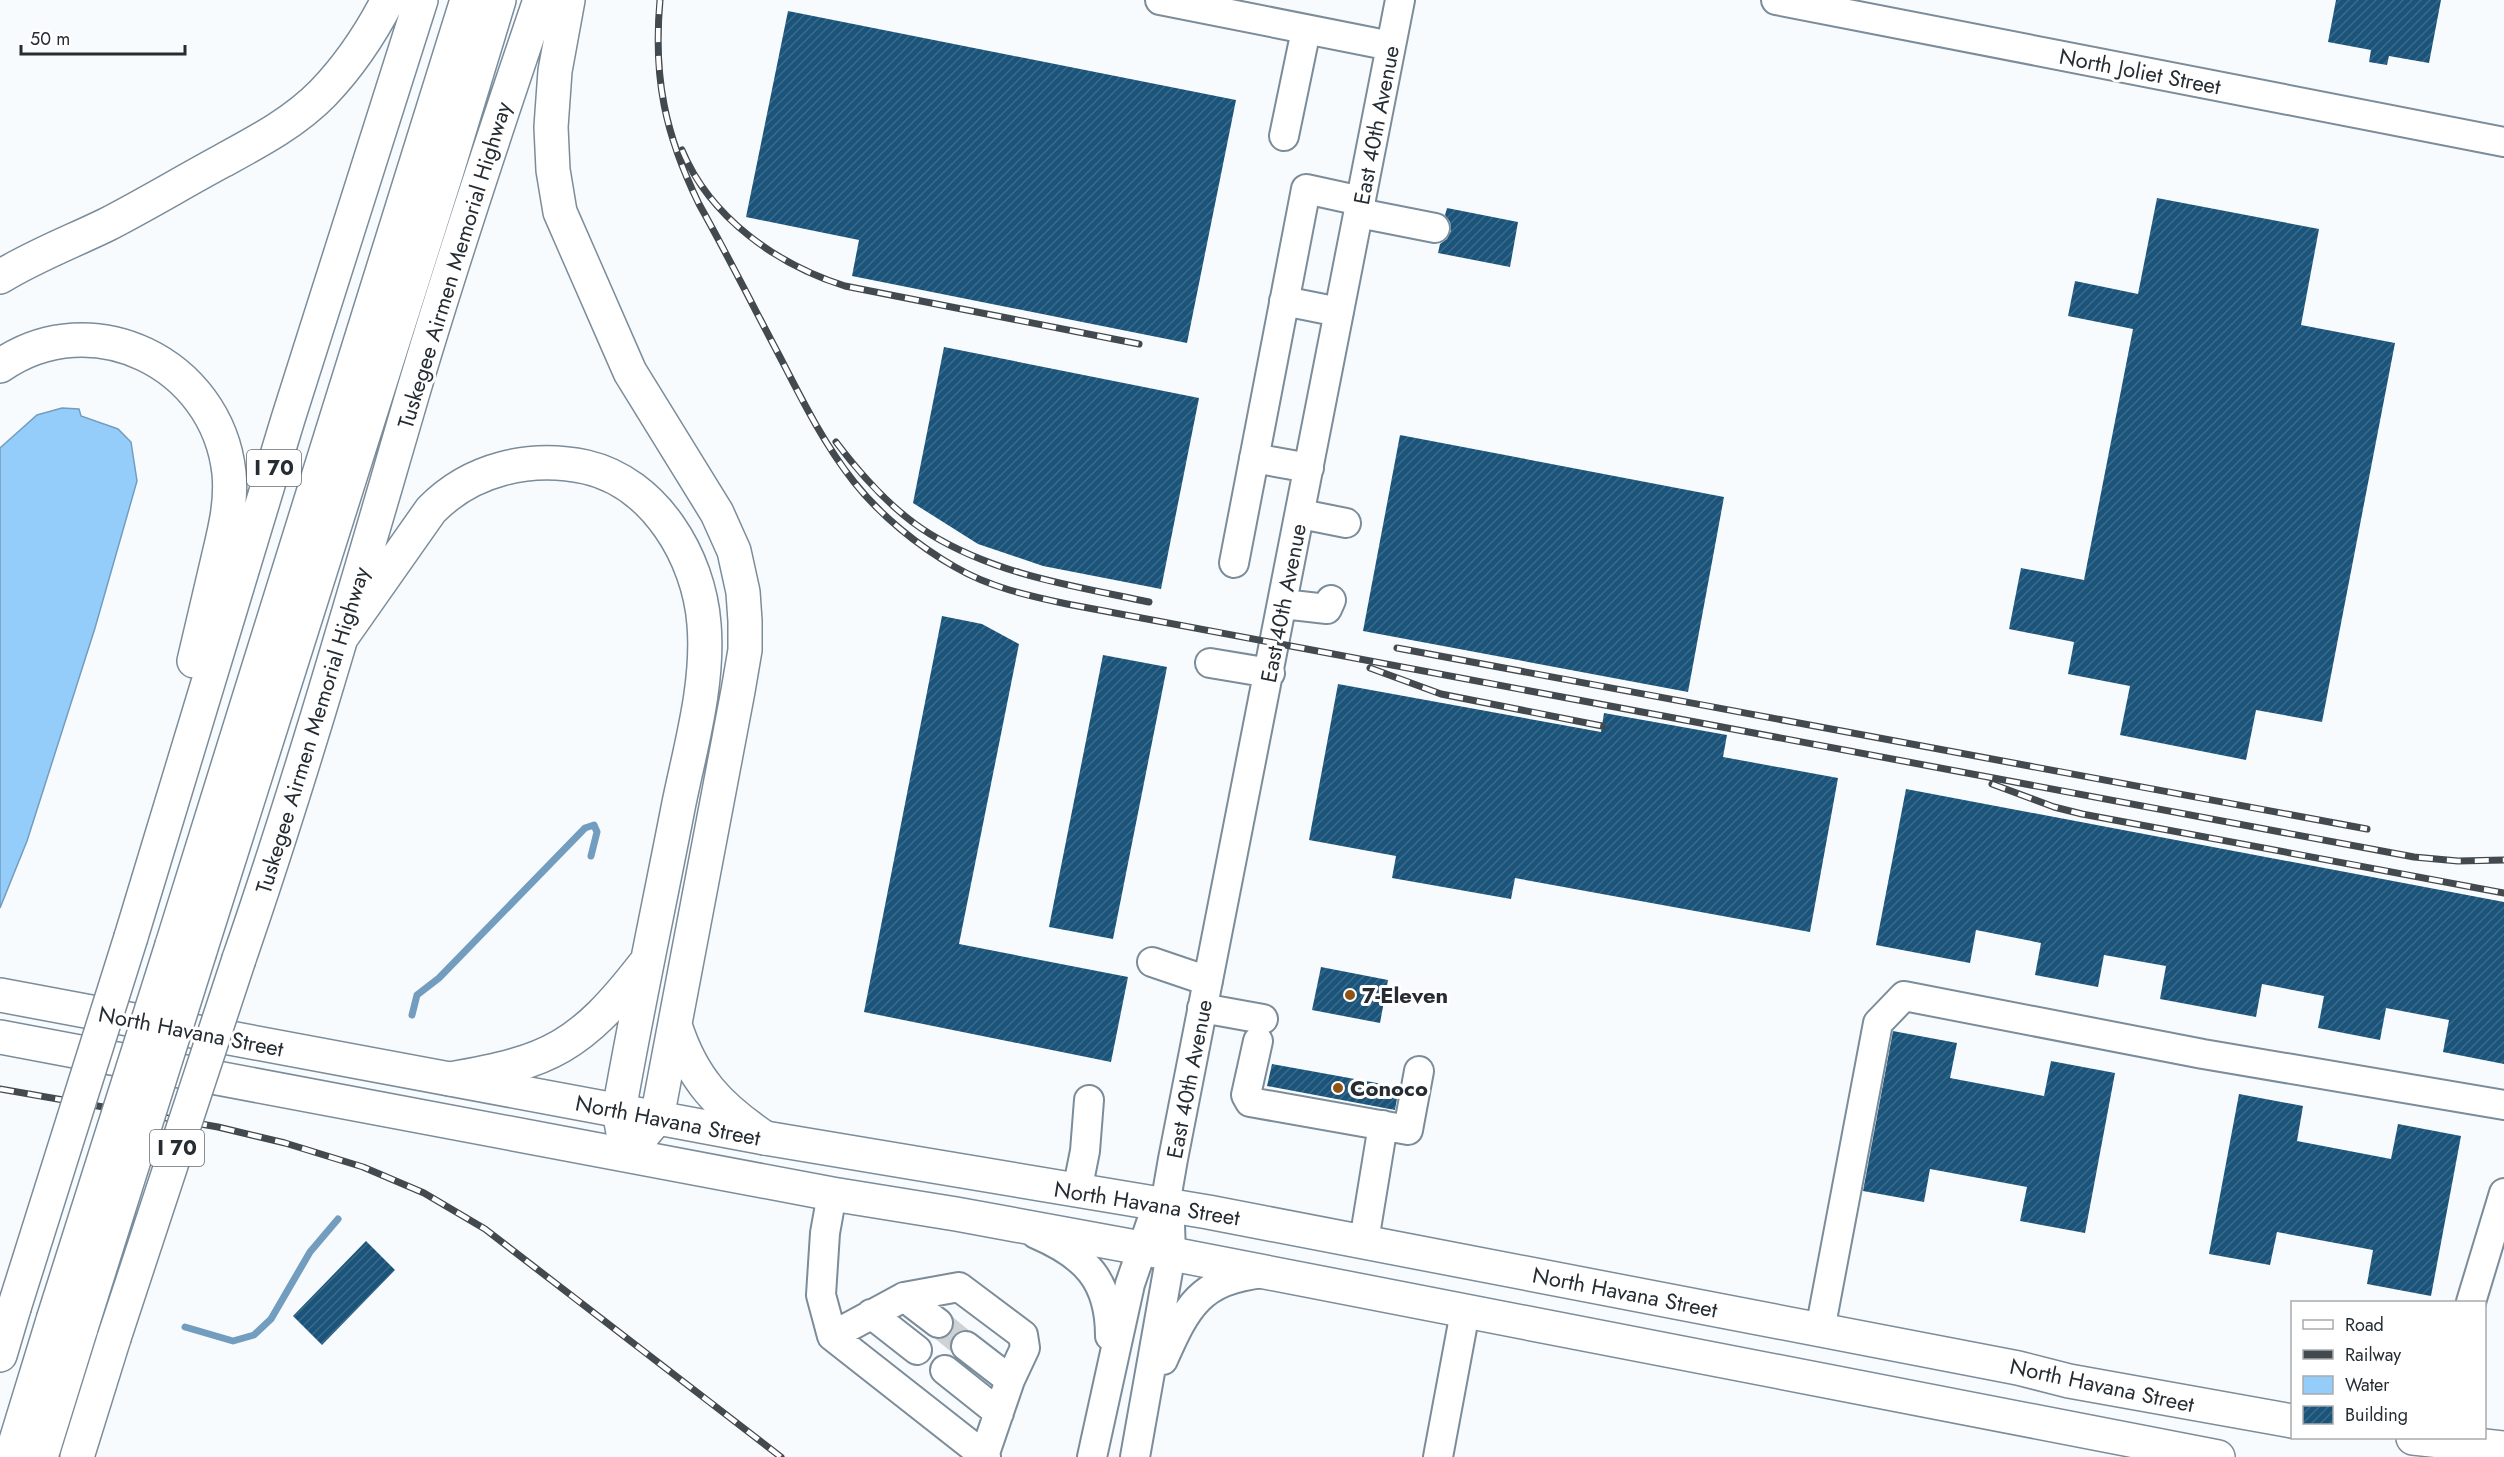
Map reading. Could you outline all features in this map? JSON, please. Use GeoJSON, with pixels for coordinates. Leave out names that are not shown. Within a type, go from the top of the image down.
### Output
{"type":"FeatureCollection","features":[{"type":"Feature","properties":{"kind":"main road"},"geometry":{"type":"LineString","coordinates":[[0,277],[22,263],[107,224],[289,121],[322,93],[352,58],[388,0]]}},
{"type":"Feature","properties":{"kind":"main road","name":"I 70"},"geometry":{"type":"LineString","coordinates":[[0,1355],[131,937],[288,419],[421,0]]}},
{"type":"Feature","properties":{"kind":"main road"},"geometry":{"type":"LineString","coordinates":[[186,948],[467,0]]}},
{"type":"Feature","properties":{"kind":"main road"},"geometry":{"type":"LineString","coordinates":[[11,1457],[67,1324],[186,948],[447,171],[499,0]]}},
{"type":"Feature","properties":{"kind":"main road","name":"Tuskegee Airmen Memorial Highway"},"geometry":{"type":"LineString","coordinates":[[77,1457],[114,1338],[267,878],[442,299],[490,145],[540,0]]}},
{"type":"Feature","properties":{"kind":"main road"},"geometry":{"type":"LineString","coordinates":[[568,0],[555,71],[551,127],[553,170],[560,212],[630,372],[717,513],[734,551],[743,592],[745,650],[657,1118],[627,1154]]}},
{"type":"Feature","properties":{"kind":"main road"},"geometry":{"type":"LineString","coordinates":[[0,366],[31,348],[52,342],[89,340],[124,345],[148,356],[180,377],[204,407],[224,447],[230,496],[224,536],[131,937]]}},
{"type":"Feature","properties":{"kind":"main road"},"geometry":{"type":"LineString","coordinates":[[341,638],[431,510],[444,496],[495,470],[545,462],[570,464],[595,470],[616,479],[639,495],[658,512],[673,532],[695,578],[703,612],[705,645],[694,729],[619,1111],[627,1154]]}},
{"type":"Feature","properties":{"kind":"main road"},"geometry":{"type":"LineString","coordinates":[[450,1079],[528,1063],[564,1046],[608,1010],[647,961]]}},
{"type":"Feature","properties":{"kind":"main road","name":"North Havana Street"},"geometry":{"type":"LineString","coordinates":[[0,995],[765,1138],[1364,1241],[2018,1368],[2069,1381],[2291,1421]]}},
{"type":"Feature","properties":{"kind":"main road"},"geometry":{"type":"LineString","coordinates":[[675,1025],[691,1064],[711,1094],[735,1118],[765,1138]]}},
{"type":"Feature","properties":{"kind":"main road","name":"North Havana Street"},"geometry":{"type":"LineString","coordinates":[[0,1036],[832,1194],[1156,1251],[2218,1457]]}},
{"type":"Feature","properties":{"kind":"main road"},"geometry":{"type":"LineString","coordinates":[[40,1457],[67,1324]]}},
{"type":"Feature","properties":{"kind":"main road"},"geometry":{"type":"LineString","coordinates":[[2427,1443],[2504,1448]]}},
{"type":"Feature","properties":{"kind":"street"},"geometry":{"type":"LineString","coordinates":[[1160,0],[1391,46]]}},
{"type":"Feature","properties":{"kind":"street","name":"East 40th Avenue"},"geometry":{"type":"LineString","coordinates":[[1135,1457],[1145,1403],[1156,1251],[1151,1223],[1165,1205],[1400,0]]}},
{"type":"Feature","properties":{"kind":"street","name":"North Joliet Street"},"geometry":{"type":"LineString","coordinates":[[1776,0],[2504,142]]}},
{"type":"Feature","properties":{"kind":"street"},"geometry":{"type":"LineString","coordinates":[[1284,136],[1306,30]]}},
{"type":"Feature","properties":{"kind":"street"},"geometry":{"type":"LineString","coordinates":[[1234,563],[1306,189],[1436,228]]}},
{"type":"Feature","properties":{"kind":"street"},"geometry":{"type":"LineString","coordinates":[[1284,301],[1340,312]]}},
{"type":"Feature","properties":{"kind":"street"},"geometry":{"type":"LineString","coordinates":[[1254,458],[1309,468]]}},
{"type":"Feature","properties":{"kind":"street"},"geometry":{"type":"LineString","coordinates":[[1300,514],[1346,523]]}},
{"type":"Feature","properties":{"kind":"street"},"geometry":{"type":"LineString","coordinates":[[1283,604],[1327,609],[1331,600]]}},
{"type":"Feature","properties":{"kind":"street"},"geometry":{"type":"LineString","coordinates":[[1210,663],[1270,673]]}},
{"type":"Feature","properties":{"kind":"street"},"geometry":{"type":"LineString","coordinates":[[1152,962],[1260,1030],[1246,1095],[1250,1102],[1406,1130],[1410,1128],[1419,1071]]}},
{"type":"Feature","properties":{"kind":"street"},"geometry":{"type":"LineString","coordinates":[[1820,1330],[1878,1023],[1904,996],[2203,1054],[2504,1105]]}},
{"type":"Feature","properties":{"kind":"street"},"geometry":{"type":"LineString","coordinates":[[1077,1191],[1085,1151],[1089,1100]]}},
{"type":"Feature","properties":{"kind":"street"},"geometry":{"type":"LineString","coordinates":[[1364,1241],[1383,1125]]}},
{"type":"Feature","properties":{"kind":"street"},"geometry":{"type":"LineString","coordinates":[[2471,1301],[2504,1193]]}},
{"type":"Feature","properties":{"kind":"street"},"geometry":{"type":"LineString","coordinates":[[832,1194],[825,1233],[821,1295],[832,1336],[985,1456],[1010,1380],[1024,1348],[1023,1335],[959,1287],[904,1297],[832,1336]]}},
{"type":"Feature","properties":{"kind":"street"},"geometry":{"type":"LineString","coordinates":[[1012,1224],[1068,1250],[1083,1261],[1101,1285],[1110,1315],[1108,1377]]}},
{"type":"Feature","properties":{"kind":"street","name":"East 40th Avenue"},"geometry":{"type":"LineString","coordinates":[[1092,1457],[1108,1377],[1156,1251]]}},
{"type":"Feature","properties":{"kind":"street"},"geometry":{"type":"LineString","coordinates":[[1145,1403],[1174,1334],[1194,1304],[1216,1285],[1229,1279],[1268,1273]]}},
{"type":"Feature","properties":{"kind":"street"},"geometry":{"type":"LineString","coordinates":[[904,1297],[938,1323]]}},
{"type":"Feature","properties":{"kind":"street"},"geometry":{"type":"LineString","coordinates":[[1438,1457],[1465,1312]]}},
{"type":"Feature","properties":{"kind":"street"},"geometry":{"type":"LineString","coordinates":[[871,1314],[917,1350]]}},
{"type":"Feature","properties":{"kind":"street"},"geometry":{"type":"LineString","coordinates":[[966,1346],[1010,1380]]}},
{"type":"Feature","properties":{"kind":"street"},"geometry":{"type":"LineString","coordinates":[[945,1370],[999,1413]]}},
{"type":"Feature","properties":{"kind":"water"},"geometry":{"type":"Polygon","coordinates":[[[62,408],[79,409],[81,416],[118,429],[131,442],[137,481],[95,628],[27,841],[0,908],[0,448],[37,415],[62,408]]]}},
{"type":"Feature","properties":{"kind":"building"},"geometry":{"type":"Polygon","coordinates":[[[2336,0],[2441,0],[2429,63],[2389,56],[2387,65],[2369,62],[2371,50],[2328,42],[2336,0]]]}},
{"type":"Feature","properties":{"kind":"building"},"geometry":{"type":"Polygon","coordinates":[[[788,11],[1236,100],[1187,343],[852,276],[859,240],[746,217],[788,11]]]}},
{"type":"Feature","properties":{"kind":"building"},"geometry":{"type":"Polygon","coordinates":[[[2157,198],[2319,229],[2301,325],[2395,343],[2322,722],[2256,710],[2246,760],[2120,735],[2130,686],[2068,674],[2074,642],[2009,629],[2021,568],[2084,580],[2133,329],[2068,316],[2075,281],[2138,294],[2157,198]]]}},
{"type":"Feature","properties":{"kind":"building"},"geometry":{"type":"Polygon","coordinates":[[[1447,208],[1518,222],[1510,267],[1438,253],[1440,244],[1447,239],[1451,231],[1450,222],[1445,215],[1447,208]]]}},
{"type":"Feature","properties":{"kind":"building"},"geometry":{"type":"Polygon","coordinates":[[[944,347],[1199,398],[1161,589],[1043,566],[978,544],[913,503],[944,347]]]}},
{"type":"Feature","properties":{"kind":"building"},"geometry":{"type":"Polygon","coordinates":[[[1400,435],[1724,497],[1688,692],[1363,631],[1400,435]]]}},
{"type":"Feature","properties":{"kind":"building"},"geometry":{"type":"Polygon","coordinates":[[[942,616],[982,624],[1019,644],[959,944],[1128,977],[1111,1062],[864,1012],[942,616]]]}},
{"type":"Feature","properties":{"kind":"building"},"geometry":{"type":"Polygon","coordinates":[[[1103,655],[1167,667],[1113,939],[1049,927],[1103,655]]]}},
{"type":"Feature","properties":{"kind":"building"},"geometry":{"type":"Polygon","coordinates":[[[1338,684],[1601,732],[1604,713],[1727,735],[1723,757],[1838,778],[1810,932],[1515,878],[1511,899],[1392,878],[1396,856],[1309,840],[1338,684]]]}},
{"type":"Feature","properties":{"kind":"building"},"geometry":{"type":"Polygon","coordinates":[[[1906,789],[2504,902],[2504,1064],[2443,1052],[2449,1020],[2386,1008],[2380,1040],[2318,1028],[2324,996],[2262,984],[2256,1017],[2160,999],[2166,966],[2104,955],[2098,987],[2035,975],[2041,943],[1976,930],[1970,963],[1876,945],[1906,789]]]}},
{"type":"Feature","properties":{"kind":"building","name":"7-Eleven"},"geometry":{"type":"Polygon","coordinates":[[[1321,967],[1388,980],[1380,1023],[1312,1010],[1321,967]]]}},
{"type":"Feature","properties":{"kind":"building"},"geometry":{"type":"Polygon","coordinates":[[[1893,1031],[1957,1043],[1950,1078],[2044,1096],[2051,1061],[2115,1073],[2085,1233],[2020,1221],[2027,1187],[1930,1169],[1924,1202],[1863,1191],[1893,1031]]]}},
{"type":"Feature","properties":{"kind":"building","name":"Conoco"},"geometry":{"type":"Polygon","coordinates":[[[1272,1064],[1399,1087],[1395,1110],[1267,1086],[1272,1064]]]}},
{"type":"Feature","properties":{"kind":"building"},"geometry":{"type":"Polygon","coordinates":[[[2239,1094],[2303,1106],[2297,1141],[2391,1159],[2398,1124],[2461,1136],[2431,1296],[2367,1284],[2373,1250],[2277,1232],[2270,1265],[2209,1254],[2239,1094]]]}},
{"type":"Feature","properties":{"kind":"building"},"geometry":{"type":"Polygon","coordinates":[[[366,1241],[395,1270],[322,1345],[293,1316],[366,1241]]]}},
{"type":"Feature","properties":{"kind":"waterway"},"geometry":{"type":"LineString","coordinates":[[412,1015],[417,995],[439,978],[585,828],[594,825],[597,832],[591,856]]}},
{"type":"Feature","properties":{"kind":"waterway"},"geometry":{"type":"LineString","coordinates":[[185,1327],[233,1341],[254,1335],[271,1319],[310,1252],[338,1219]]}},
{"type":"Feature","properties":{"kind":"tunnel"},"geometry":{"type":"LineString","coordinates":[[938,1323],[966,1346]]}},
{"type":"Feature","properties":{"kind":"railway"},"geometry":{"type":"LineString","coordinates":[[660,0],[658,28],[660,80],[664,105],[678,154],[699,204],[805,405],[823,437],[864,494],[914,540],[968,574],[1009,590],[1067,604],[2414,857],[2458,861],[2504,860]]}},
{"type":"Feature","properties":{"kind":"railway"},"geometry":{"type":"LineString","coordinates":[[682,150],[694,175],[728,217],[771,252],[820,277],[845,286],[1139,344]]}},
{"type":"Feature","properties":{"kind":"railway"},"geometry":{"type":"LineString","coordinates":[[836,442],[867,480],[891,504],[930,534],[956,548],[982,560],[1036,577],[1149,602]]}},
{"type":"Feature","properties":{"kind":"railway"},"geometry":{"type":"LineString","coordinates":[[1397,648],[2367,829]]}},
{"type":"Feature","properties":{"kind":"railway"},"geometry":{"type":"LineString","coordinates":[[1370,668],[1441,694],[1602,726]]}},
{"type":"Feature","properties":{"kind":"railway"},"geometry":{"type":"LineString","coordinates":[[1992,784],[2054,807],[2082,814],[2504,893]]}},
{"type":"Feature","properties":{"kind":"railway"},"geometry":{"type":"LineString","coordinates":[[0,1089],[218,1127],[285,1143],[363,1167],[424,1193],[485,1229],[781,1457]]}},
{"type":"Feature","properties":{"kind":"place","name":"7-Eleven"},"geometry":{"type":"Point","coordinates":[1350,995]}},
{"type":"Feature","properties":{"kind":"place","name":"Conoco"},"geometry":{"type":"Point","coordinates":[1338,1088]}}]}
